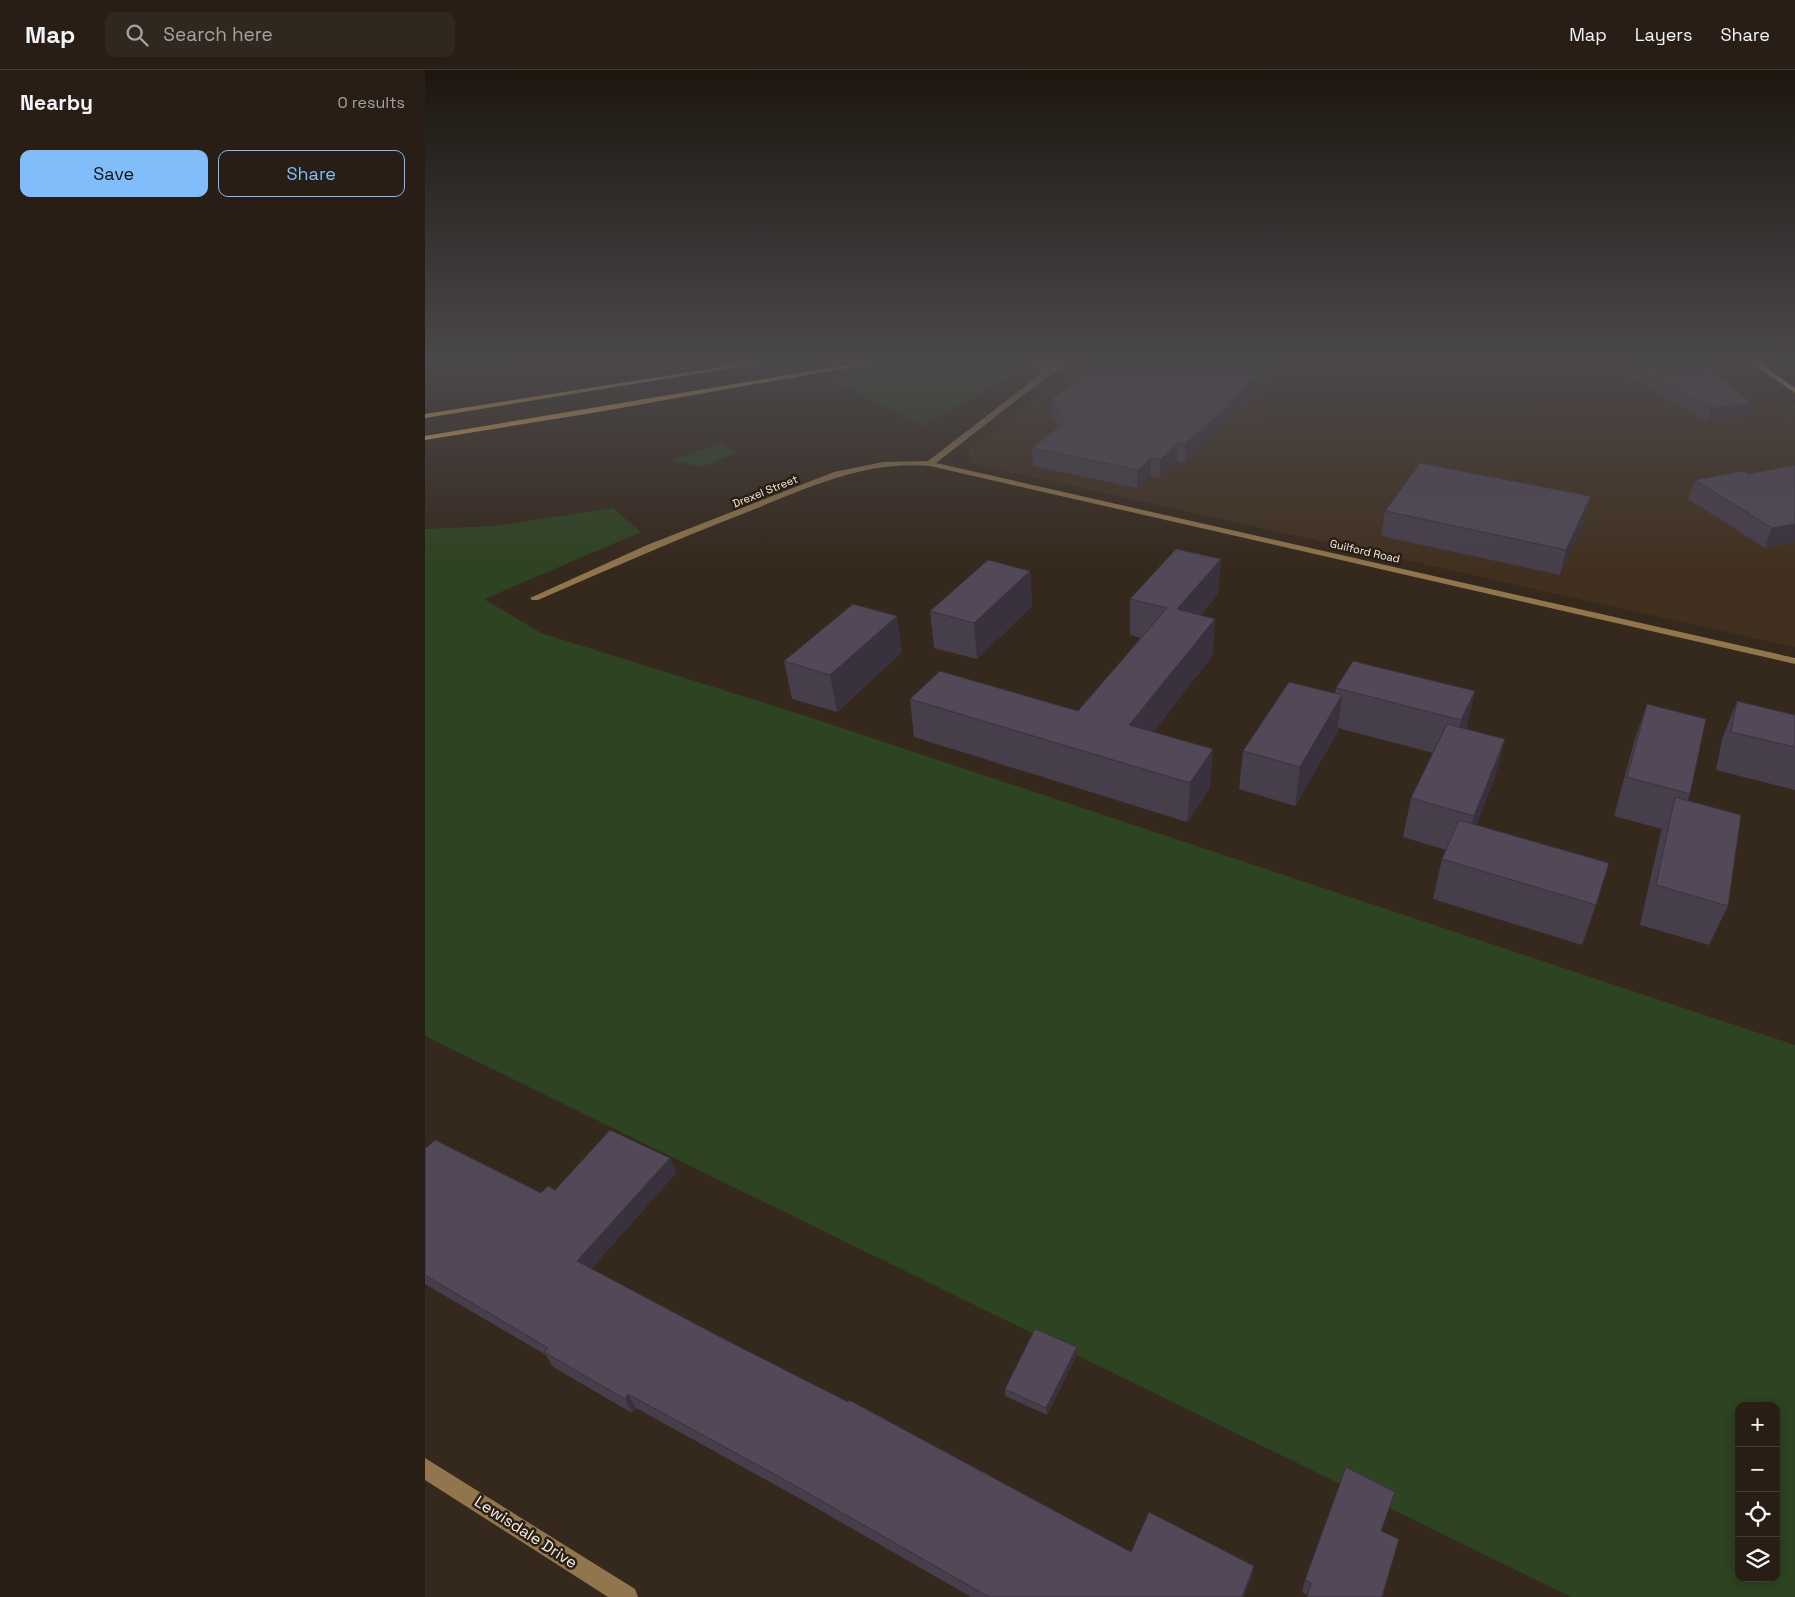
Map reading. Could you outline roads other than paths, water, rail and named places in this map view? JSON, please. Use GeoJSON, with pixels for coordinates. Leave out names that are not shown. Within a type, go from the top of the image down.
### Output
{"type":"FeatureCollection","features":[{"type":"Feature","properties":{"kind":"main road"},"geometry":{"type":"LineString","coordinates":[[425,438],[475,430]]}},
{"type":"Feature","properties":{"kind":"street"},"geometry":{"type":"LineString","coordinates":[[930,464],[973,430]]}},
{"type":"Feature","properties":{"kind":"street","name":"Drexel Street"},"geometry":{"type":"LineString","coordinates":[[535,598],[650,547],[837,474],[860,467],[903,460],[930,464]]}},
{"type":"Feature","properties":{"kind":"street","name":"Guilford Road"},"geometry":{"type":"LineString","coordinates":[[930,464],[1795,661]]}},
{"type":"Feature","properties":{"kind":"street","name":"Lewisdale Drive"},"geometry":{"type":"LineString","coordinates":[[425,1468],[627,1597]]}}]}
